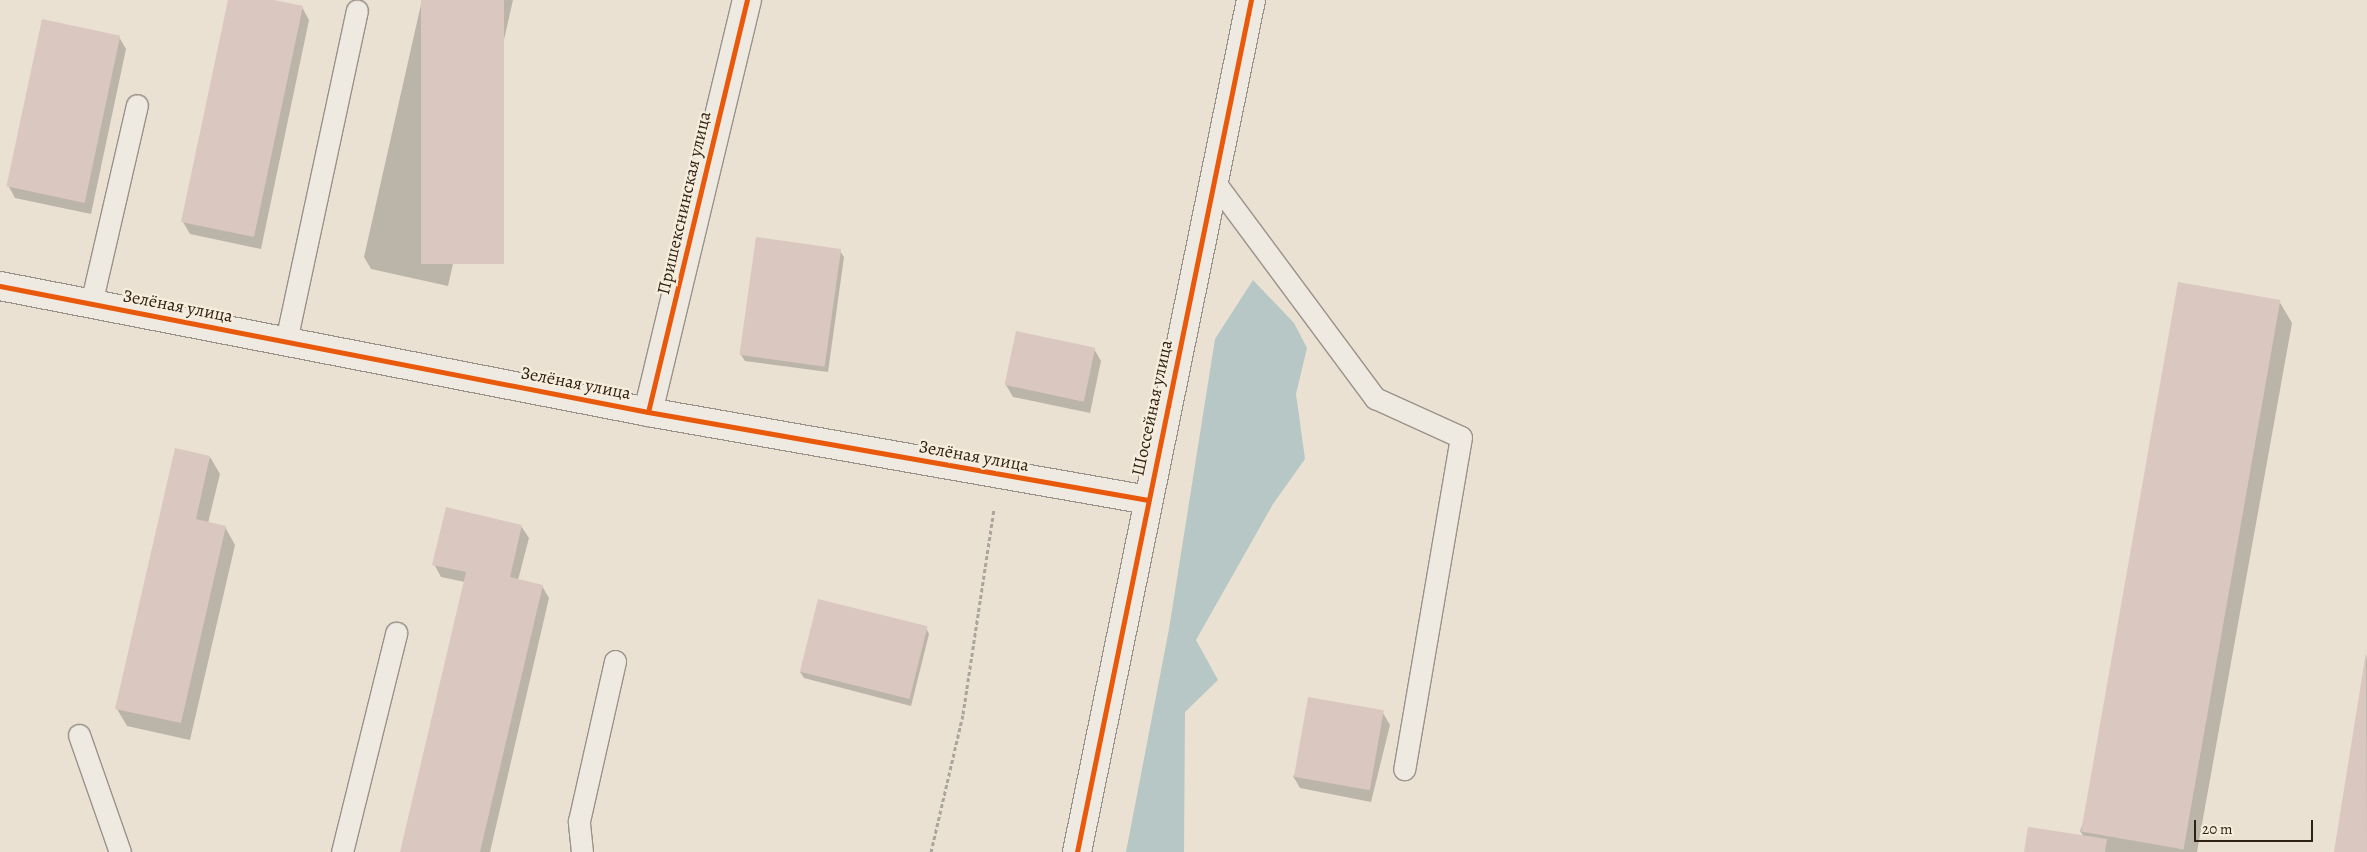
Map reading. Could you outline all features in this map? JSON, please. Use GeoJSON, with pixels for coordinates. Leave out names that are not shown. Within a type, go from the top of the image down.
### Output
{"type":"FeatureCollection","features":[{"type":"Feature","properties":{"kind":"street","name":"Пришекснинская улица"},"geometry":{"type":"LineString","coordinates":[[648,412],[746,0]]}},
{"type":"Feature","properties":{"kind":"street","name":"Шоссейная улица"},"geometry":{"type":"LineString","coordinates":[[1077,852],[1251,0]]}},
{"type":"Feature","properties":{"kind":"street","name":"Зелёная улица"},"geometry":{"type":"LineString","coordinates":[[0,286],[648,412],[1148,500]]}},
{"type":"Feature","properties":{"kind":"lane"},"geometry":{"type":"LineString","coordinates":[[286,341],[357,11]]}},
{"type":"Feature","properties":{"kind":"lane"},"geometry":{"type":"LineString","coordinates":[[92,304],[137,104]]}},
{"type":"Feature","properties":{"kind":"lane"},"geometry":{"type":"LineString","coordinates":[[1214,180],[1375,398],[1462,437],[1404,769]]}},
{"type":"Feature","properties":{"kind":"lane"},"geometry":{"type":"LineString","coordinates":[[342,852],[396,633]]}},
{"type":"Feature","properties":{"kind":"lane"},"geometry":{"type":"LineString","coordinates":[[582,852],[579,821],[615,661]]}},
{"type":"Feature","properties":{"kind":"lane"},"geometry":{"type":"LineString","coordinates":[[79,734],[120,852]]}},
{"type":"Feature","properties":{"kind":"path"},"geometry":{"type":"LineString","coordinates":[[931,852],[964,714],[1000,474]]}},
{"type":"Feature","properties":{"kind":"shaded area"},"geometry":{"type":"Polygon","coordinates":[[[1253,280],[1294,323],[1307,348],[1296,394],[1305,459],[1273,504],[1196,640],[1218,680],[1185,712],[1184,852],[1126,852],[1169,629],[1215,339],[1253,280]]]}},
{"type":"Feature","properties":{"kind":"building"},"geometry":{"type":"Polygon","coordinates":[[[228,0],[274,0],[303,6],[254,237],[181,222],[228,0]]]}},
{"type":"Feature","properties":{"kind":"building"},"geometry":{"type":"Polygon","coordinates":[[[421,0],[504,0],[504,264],[421,264],[421,0]]]}},
{"type":"Feature","properties":{"kind":"building"},"geometry":{"type":"Polygon","coordinates":[[[42,19],[120,36],[85,203],[6,186],[42,19]]]}},
{"type":"Feature","properties":{"kind":"building"},"geometry":{"type":"Polygon","coordinates":[[[756,237],[841,249],[825,367],[739,355],[756,237]]]}},
{"type":"Feature","properties":{"kind":"building"},"geometry":{"type":"Polygon","coordinates":[[[2178,282],[2280,300],[2184,850],[2081,832],[2178,282]]]}},
{"type":"Feature","properties":{"kind":"building"},"geometry":{"type":"Polygon","coordinates":[[[1016,331],[1095,348],[1084,402],[1005,385],[1016,331]]]}},
{"type":"Feature","properties":{"kind":"building"},"geometry":{"type":"Polygon","coordinates":[[[175,448],[210,456],[196,519],[226,526],[181,723],[115,709],[175,448]]]}},
{"type":"Feature","properties":{"kind":"building"},"geometry":{"type":"Polygon","coordinates":[[[446,507],[522,525],[510,577],[543,585],[480,852],[400,852],[466,572],[432,565],[446,507]]]}},
{"type":"Feature","properties":{"kind":"building"},"geometry":{"type":"Polygon","coordinates":[[[818,599],[928,626],[909,699],[800,672],[818,599]]]}},
{"type":"Feature","properties":{"kind":"building"},"geometry":{"type":"Polygon","coordinates":[[[2366,652],[2367,852],[2334,852],[2366,652]]]}},
{"type":"Feature","properties":{"kind":"building"},"geometry":{"type":"Polygon","coordinates":[[[1308,697],[1384,710],[1370,790],[1294,777],[1308,697]]]}},
{"type":"Feature","properties":{"kind":"building"},"geometry":{"type":"Polygon","coordinates":[[[2028,827],[2107,839],[2105,852],[2024,852],[2028,827]]]}},
{"type":"Feature","properties":{"kind":"cycle path"},"geometry":{"type":"LineString","coordinates":[[648,412],[747,0]]}},
{"type":"Feature","properties":{"kind":"cycle path"},"geometry":{"type":"LineString","coordinates":[[1077,852],[1251,0]]}},
{"type":"Feature","properties":{"kind":"cycle path"},"geometry":{"type":"LineString","coordinates":[[0,286],[648,412],[1148,500]]}}]}
